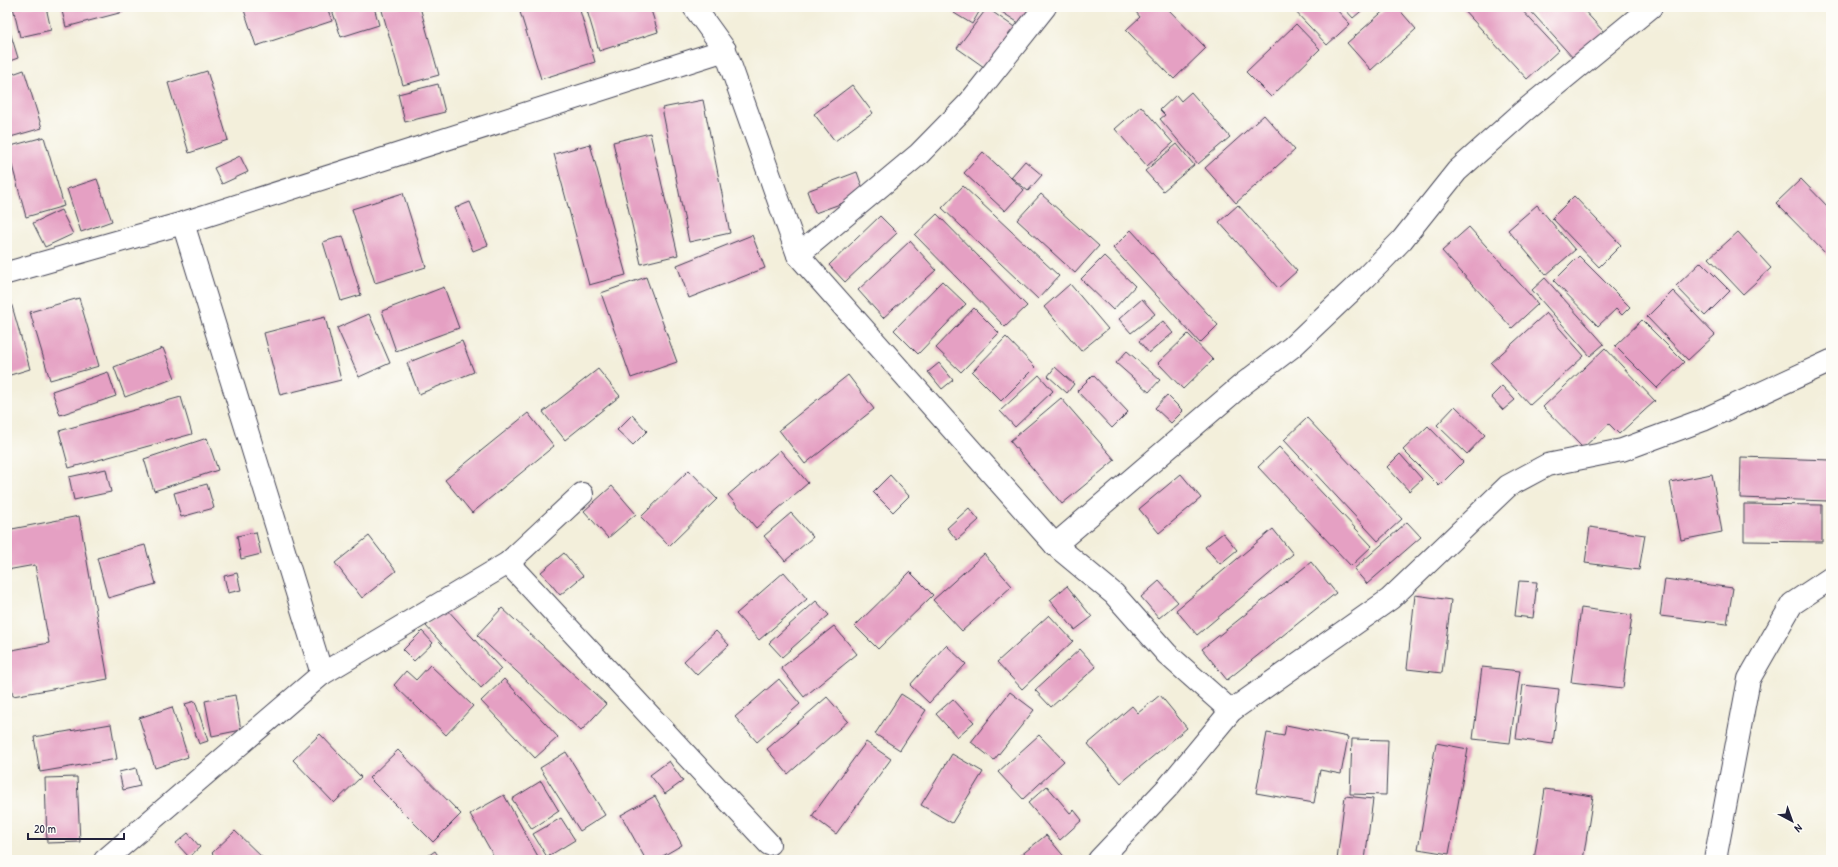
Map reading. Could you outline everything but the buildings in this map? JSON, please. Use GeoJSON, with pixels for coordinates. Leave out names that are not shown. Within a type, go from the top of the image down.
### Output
{"type":"FeatureCollection","features":[{"type":"Feature","properties":{"kind":"street"},"geometry":{"type":"LineString","coordinates":[[694,7],[725,50],[798,255],[1055,545],[1114,594],[1167,654],[1231,711]]}},
{"type":"Feature","properties":{"kind":"street"},"geometry":{"type":"LineString","coordinates":[[798,255],[930,143],[969,103],[1044,7]]}},
{"type":"Feature","properties":{"kind":"street"},"geometry":{"type":"LineString","coordinates":[[1055,545],[1242,384],[1292,347],[1367,276],[1402,240],[1457,171],[1523,112],[1651,7]]}},
{"type":"Feature","properties":{"kind":"street"},"geometry":{"type":"LineString","coordinates":[[7,273],[183,223],[725,50]]}},
{"type":"Feature","properties":{"kind":"street"},"geometry":{"type":"LineString","coordinates":[[183,223],[322,674]]}},
{"type":"Feature","properties":{"kind":"street"},"geometry":{"type":"LineString","coordinates":[[1099,860],[1169,786],[1231,711],[1390,599],[1508,486],[1547,465],[1622,450],[1702,420],[1831,361]]}},
{"type":"Feature","properties":{"kind":"street"},"geometry":{"type":"LineString","coordinates":[[105,860],[322,674],[508,563],[582,494]]}},
{"type":"Feature","properties":{"kind":"street"},"geometry":{"type":"LineString","coordinates":[[508,563],[769,844]]}},
{"type":"Feature","properties":{"kind":"street"},"geometry":{"type":"LineString","coordinates":[[1715,860],[1749,679],[1792,604],[1831,578]]}}]}
